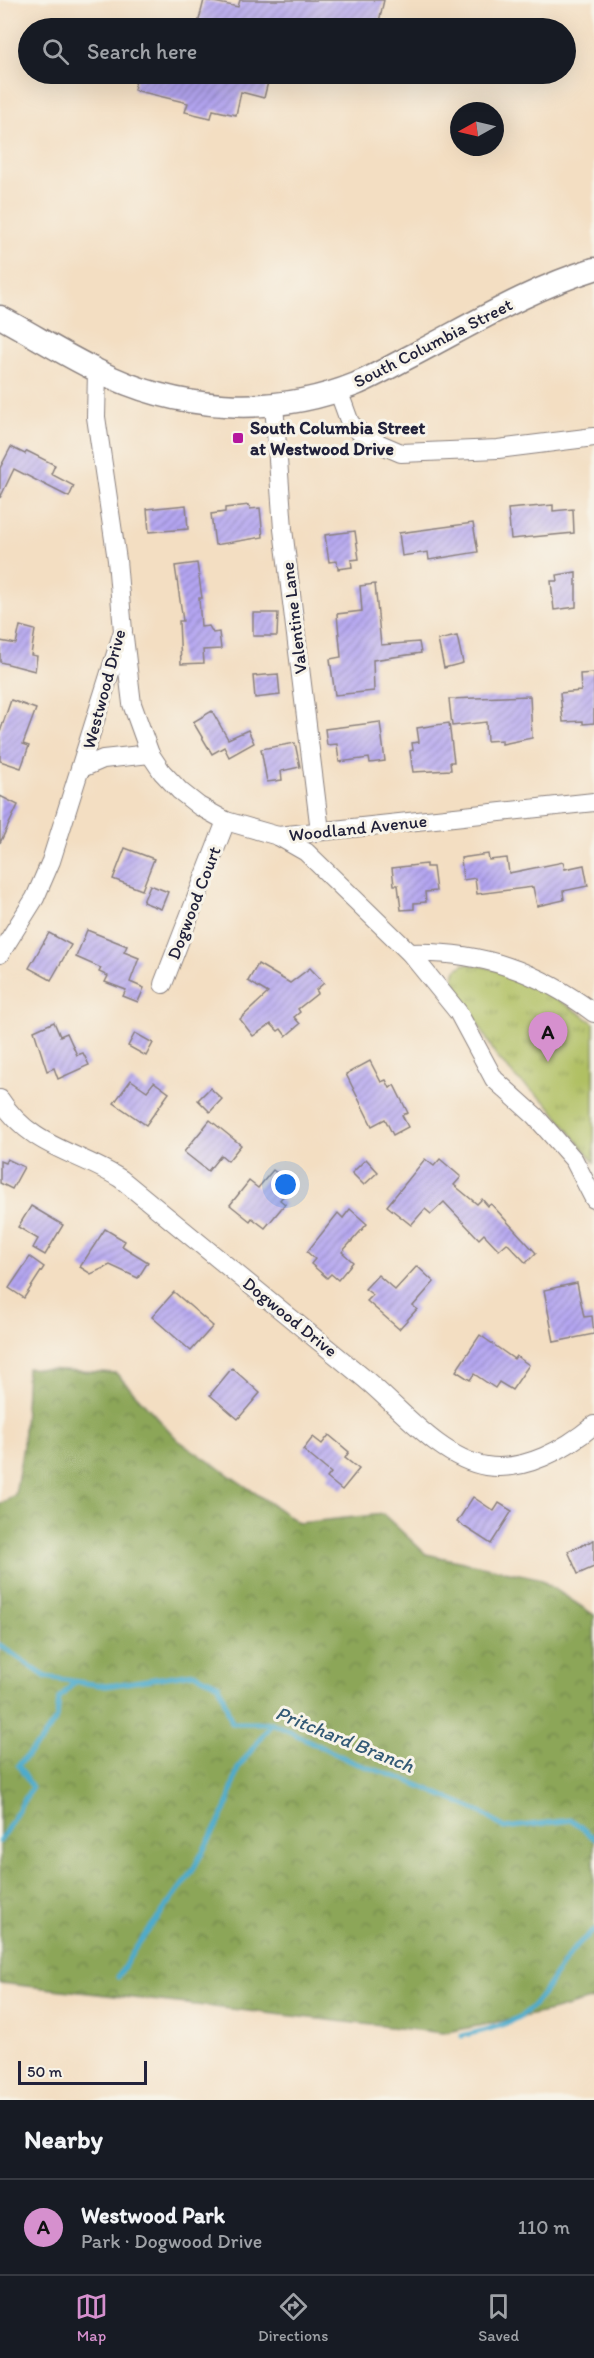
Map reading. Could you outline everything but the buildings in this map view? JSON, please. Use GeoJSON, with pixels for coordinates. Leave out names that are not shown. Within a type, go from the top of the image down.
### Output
{"type":"FeatureCollection","features":[{"type":"Feature","properties":{"kind":"main road","name":"South Columbia Street"},"geometry":{"type":"LineString","coordinates":[[0,317],[97,371],[167,398],[232,406],[274,404],[357,384],[486,314],[544,286],[594,269]]}},
{"type":"Feature","properties":{"kind":"street","name":"Westwood Drive"},"geometry":{"type":"LineString","coordinates":[[0,954],[35,898],[51,861],[82,768],[123,631],[117,560],[96,417],[97,371]]}},
{"type":"Feature","properties":{"kind":"street"},"geometry":{"type":"LineString","coordinates":[[338,390],[350,423],[366,438],[401,453],[498,449],[594,437]]}},
{"type":"Feature","properties":{"kind":"street","name":"Valentine Lane"},"geometry":{"type":"LineString","coordinates":[[274,404],[284,529],[320,831]]}},
{"type":"Feature","properties":{"kind":"street","name":"Woodland Avenue"},"geometry":{"type":"LineString","coordinates":[[123,631],[132,704],[150,754],[162,772],[180,791],[199,806],[226,821],[278,836],[594,802]]}},
{"type":"Feature","properties":{"kind":"street"},"geometry":{"type":"LineString","coordinates":[[82,768],[103,759],[150,754]]}},
{"type":"Feature","properties":{"kind":"street","name":"Dogwood Court"},"geometry":{"type":"LineString","coordinates":[[162,984],[226,821]]}},
{"type":"Feature","properties":{"kind":"street"},"geometry":{"type":"LineString","coordinates":[[278,836],[313,859],[410,953],[458,1012],[479,1056],[494,1079],[535,1116],[574,1160],[594,1199]]}},
{"type":"Feature","properties":{"kind":"street"},"geometry":{"type":"LineString","coordinates":[[410,953],[442,952],[488,959],[558,990],[594,1013]]}},
{"type":"Feature","properties":{"kind":"street","name":"Dogwood Drive"},"geometry":{"type":"LineString","coordinates":[[0,1099],[9,1113],[32,1134],[53,1148],[103,1167],[121,1179],[373,1385],[439,1443],[459,1457],[486,1466],[514,1466],[535,1461],[594,1425]]}},
{"type":"Feature","properties":{"kind":"green space"},"geometry":{"type":"Polygon","coordinates":[[[464,964],[496,970],[532,985],[594,1023],[594,1162],[548,1104],[517,1079],[497,1057],[453,980],[456,970],[464,964]]]}},
{"type":"Feature","properties":{"kind":"green space"},"geometry":{"type":"Polygon","coordinates":[[[27,1368],[116,1373],[178,1440],[299,1523],[383,1514],[426,1554],[538,1578],[594,1615],[594,1999],[551,2011],[443,2033],[0,1983],[0,1504],[15,1495],[23,1446],[27,1368]]]}},
{"type":"Feature","properties":{"kind":"waterway","name":"Pritchard Branch"},"geometry":{"type":"LineString","coordinates":[[0,1645],[46,1677],[106,1686],[194,1673],[219,1685],[232,1723],[272,1723],[355,1763],[406,1780],[481,1812],[504,1828],[572,1820],[594,1838]]}},
{"type":"Feature","properties":{"kind":"waterway"},"geometry":{"type":"LineString","coordinates":[[0,1841],[32,1787],[18,1765],[41,1741],[57,1718],[59,1698],[75,1682]]}},
{"type":"Feature","properties":{"kind":"waterway"},"geometry":{"type":"LineString","coordinates":[[118,1977],[136,1947],[190,1875],[226,1809],[238,1768],[272,1723]]}},
{"type":"Feature","properties":{"kind":"waterway"},"geometry":{"type":"LineString","coordinates":[[462,2036],[507,2023],[523,2015],[546,1990],[574,1949],[594,1931]]}},
{"type":"Feature","properties":{"kind":"place","name":"South Columbia Street at Westwood Drive"},"geometry":{"type":"Point","coordinates":[238,438]}},
{"type":"Feature","properties":{"kind":"place","name":"Westwood Park"},"geometry":{"type":"Point","coordinates":[548,1062]}}]}
